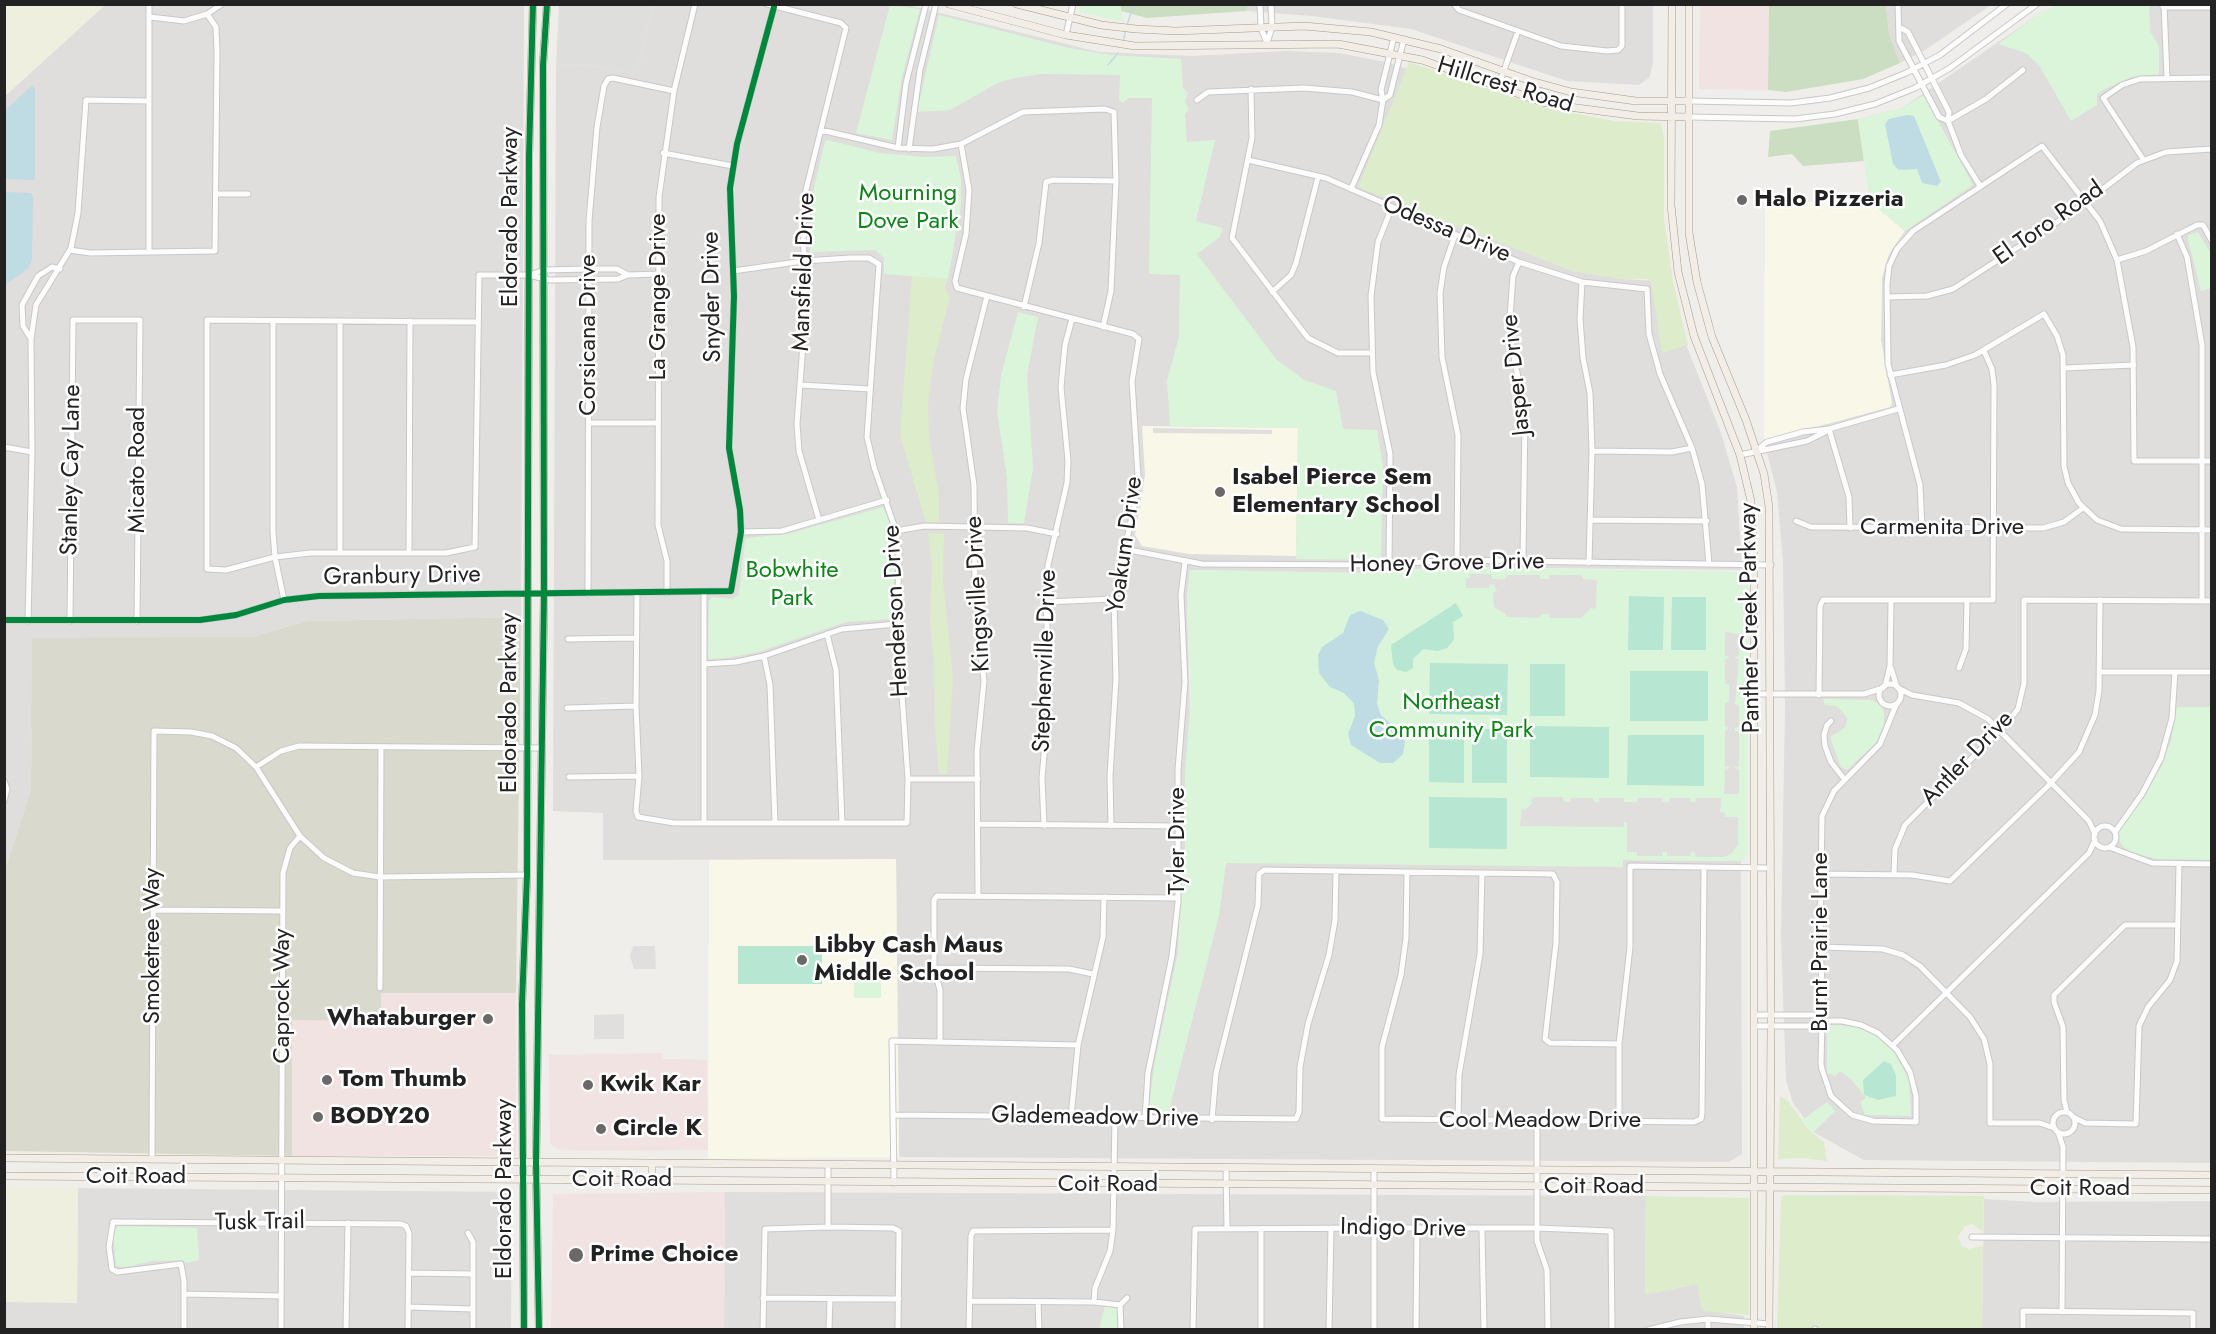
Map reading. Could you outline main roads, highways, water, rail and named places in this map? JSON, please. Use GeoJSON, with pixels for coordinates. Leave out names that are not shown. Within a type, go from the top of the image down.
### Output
{"type":"FeatureCollection","features":[{"type":"Feature","properties":{"kind":"main road","name":"Eldorado Parkway"},"geometry":{"type":"LineString","coordinates":[[524,1329],[522,1046],[527,875],[530,57],[533,4]]}},
{"type":"Feature","properties":{"kind":"main road","name":"Eldorado Parkway"},"geometry":{"type":"LineString","coordinates":[[539,1329],[536,1163],[544,593],[544,58],[547,4]]}},
{"type":"Feature","properties":{"kind":"main road","name":"Hillcrest Road"},"geometry":{"type":"LineString","coordinates":[[949,4],[1066,35],[1108,43],[1176,48],[1267,43],[1338,44],[1400,55],[1542,102],[1587,110],[1689,117]]}},
{"type":"Feature","properties":{"kind":"main road","name":"Hillcrest Road"},"geometry":{"type":"LineString","coordinates":[[1017,4],[1110,26],[1176,31],[1304,26],[1371,32],[1404,39],[1570,92],[1636,101],[1689,101]]}},
{"type":"Feature","properties":{"kind":"main road","name":"Panther Creek Parkway"},"geometry":{"type":"LineString","coordinates":[[1672,4],[1671,205],[1678,272],[1686,310],[1713,391],[1740,455],[1751,501],[1754,565],[1752,868],[1754,1327]]}},
{"type":"Feature","properties":{"kind":"main road","name":"Panther Creek Parkway"},"geometry":{"type":"LineString","coordinates":[[1689,4],[1689,233],[1697,282],[1712,336],[1746,420],[1764,474],[1771,565],[1769,1327]]}},
{"type":"Feature","properties":{"kind":"main road"},"geometry":{"type":"LineString","coordinates":[[530,57],[544,58]]}},
{"type":"Feature","properties":{"kind":"main road"},"geometry":{"type":"LineString","coordinates":[[527,875],[541,876]]}},
{"type":"Feature","properties":{"kind":"main road"},"geometry":{"type":"LineString","coordinates":[[522,1046],[538,1046]]}},
{"type":"Feature","properties":{"kind":"main road","name":"Coit Road"},"geometry":{"type":"LineString","coordinates":[[4,1158],[2211,1175]]}},
{"type":"Feature","properties":{"kind":"main road"},"geometry":{"type":"LineString","coordinates":[[652,1163],[652,1180]]}},
{"type":"Feature","properties":{"kind":"main road"},"geometry":{"type":"LineString","coordinates":[[745,1164],[745,1180]]}},
{"type":"Feature","properties":{"kind":"main road","name":"Coit Road"},"geometry":{"type":"LineString","coordinates":[[4,1176],[522,1181],[745,1180],[1113,1185],[1770,1186],[2211,1190]]}},
{"type":"Feature","properties":{"kind":"main road"},"geometry":{"type":"LineString","coordinates":[[523,1299],[537,1298]]}},
{"type":"Feature","properties":{"kind":"water"},"geometry":{"type":"Polygon","coordinates":[[[32,86],[35,89],[35,180],[5,179],[5,110],[32,86]]]}},
{"type":"Feature","properties":{"kind":"water"},"geometry":{"type":"Polygon","coordinates":[[[1907,115],[1914,116],[1941,182],[1937,186],[1922,183],[1917,169],[1899,170],[1893,164],[1885,124],[1889,119],[1907,115]]]}},
{"type":"Feature","properties":{"kind":"water"},"geometry":{"type":"Polygon","coordinates":[[[5,192],[31,193],[33,198],[32,259],[29,268],[5,285],[5,192]]]}},
{"type":"Feature","properties":{"kind":"water"},"geometry":{"type":"Polygon","coordinates":[[[1360,611],[1383,620],[1389,629],[1378,646],[1374,663],[1379,680],[1377,704],[1381,715],[1399,731],[1405,742],[1403,754],[1393,763],[1380,763],[1351,745],[1348,734],[1355,716],[1354,703],[1344,693],[1330,687],[1319,673],[1318,655],[1322,647],[1343,633],[1350,615],[1360,611]]]}},
{"type":"Feature","properties":{"kind":"waterway"},"geometry":{"type":"LineString","coordinates":[[1127,25],[1134,4]]}},
{"type":"Feature","properties":{"kind":"waterway"},"geometry":{"type":"LineString","coordinates":[[1123,42],[1126,29]]}},
{"type":"Feature","properties":{"kind":"waterway"},"geometry":{"type":"LineString","coordinates":[[1108,65],[1118,53]]}},
{"type":"Feature","properties":{"kind":"place","name":"Halo Pizzeria"},"geometry":{"type":"Point","coordinates":[1742,200]}},
{"type":"Feature","properties":{"kind":"place","name":"Isabel Pierce Sem Elementary School"},"geometry":{"type":"Point","coordinates":[1220,492]}},
{"type":"Feature","properties":{"kind":"place","name":"Libby Cash Maus Middle School"},"geometry":{"type":"Point","coordinates":[802,960]}},
{"type":"Feature","properties":{"kind":"place","name":"Whataburger"},"geometry":{"type":"Point","coordinates":[488,1019]}},
{"type":"Feature","properties":{"kind":"place","name":"Tom Thumb"},"geometry":{"type":"Point","coordinates":[327,1080]}},
{"type":"Feature","properties":{"kind":"place","name":"Kwik Kar"},"geometry":{"type":"Point","coordinates":[588,1085]}},
{"type":"Feature","properties":{"kind":"place","name":"BODY20"},"geometry":{"type":"Point","coordinates":[318,1117]}},
{"type":"Feature","properties":{"kind":"place","name":"Circle K"},"geometry":{"type":"Point","coordinates":[601,1129]}},
{"type":"Feature","properties":{"kind":"place","name":"Prime Choice"},"geometry":{"type":"Point","coordinates":[576,1255]}},
{"type":"Feature","properties":{"kind":"park label","name":"Mourning Dove Park"},"geometry":{"type":"Point","coordinates":[908,208]}},
{"type":"Feature","properties":{"kind":"park label","name":"Bobwhite Park"},"geometry":{"type":"Point","coordinates":[792,585]}},
{"type":"Feature","properties":{"kind":"park label","name":"Northeast Community Park"},"geometry":{"type":"Point","coordinates":[1451,717]}}]}
